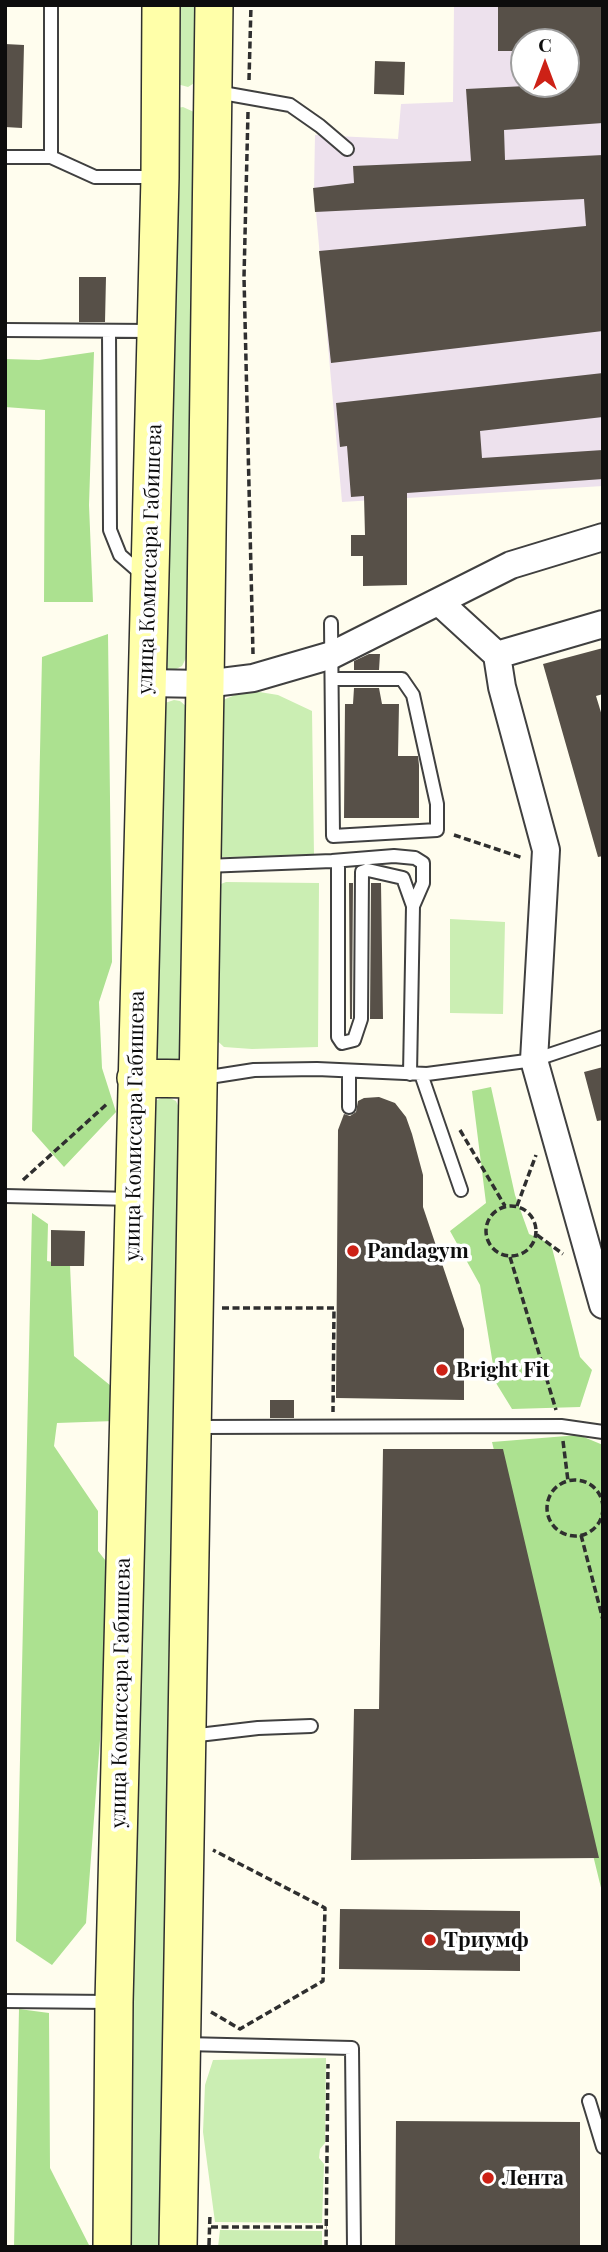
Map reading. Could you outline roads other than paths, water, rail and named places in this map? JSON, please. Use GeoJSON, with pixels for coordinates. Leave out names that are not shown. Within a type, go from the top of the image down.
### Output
{"type":"FeatureCollection","features":[{"type":"Feature","properties":{"kind":"street","name":"улица Комиссара Габишева"},"geometry":{"type":"LineString","coordinates":[[112,2247],[114,2002],[160,177],[161,5]]}},
{"type":"Feature","properties":{"kind":"street"},"geometry":{"type":"LineString","coordinates":[[178,2247],[214,5]]}},
{"type":"Feature","properties":{"kind":"street"},"geometry":{"type":"LineString","coordinates":[[159,90],[213,91]]}},
{"type":"Feature","properties":{"kind":"street"},"geometry":{"type":"LineString","coordinates":[[146,683],[205,684],[332,667],[439,602],[511,565],[603,537]]}},
{"type":"Feature","properties":{"kind":"street"},"geometry":{"type":"LineString","coordinates":[[439,602],[497,655],[502,687],[546,850],[534,1060],[603,1305]]}},
{"type":"Feature","properties":{"kind":"street"},"geometry":{"type":"LineString","coordinates":[[497,655],[603,624]]}},
{"type":"Feature","properties":{"kind":"street"},"geometry":{"type":"LineString","coordinates":[[136,1078],[197,1079]]}},
{"type":"Feature","properties":{"kind":"lane"},"geometry":{"type":"LineString","coordinates":[[51,5],[51,158]]}},
{"type":"Feature","properties":{"kind":"lane"},"geometry":{"type":"LineString","coordinates":[[213,91],[290,105],[347,149]]}},
{"type":"Feature","properties":{"kind":"lane"},"geometry":{"type":"LineString","coordinates":[[5,158],[51,158],[95,177],[160,177]]}},
{"type":"Feature","properties":{"kind":"lane"},"geometry":{"type":"LineString","coordinates":[[5,330],[156,331]]}},
{"type":"Feature","properties":{"kind":"lane"},"geometry":{"type":"LineString","coordinates":[[109,331],[110,530],[120,555],[149,580]]}},
{"type":"Feature","properties":{"kind":"lane"},"geometry":{"type":"LineString","coordinates":[[331,623],[333,836],[437,830],[437,804],[413,695],[402,679],[332,667]]}},
{"type":"Feature","properties":{"kind":"lane"},"geometry":{"type":"LineString","coordinates":[[201,866],[394,856],[415,858],[423,863],[423,883],[413,906]]}},
{"type":"Feature","properties":{"kind":"lane"},"geometry":{"type":"LineString","coordinates":[[338,861],[338,1037],[342,1043],[354,1040],[360,1019],[362,873],[368,870],[403,878],[413,906],[416,1074],[461,1190]]}},
{"type":"Feature","properties":{"kind":"lane"},"geometry":{"type":"LineString","coordinates":[[197,1079],[254,1070],[416,1074],[534,1060],[603,1037]]}},
{"type":"Feature","properties":{"kind":"lane"},"geometry":{"type":"LineString","coordinates":[[349,1071],[349,1107]]}},
{"type":"Feature","properties":{"kind":"lane"},"geometry":{"type":"LineString","coordinates":[[10,1192],[133,1199]]}},
{"type":"Feature","properties":{"kind":"lane"},"geometry":{"type":"LineString","coordinates":[[191,1427],[561,1426],[603,1433]]}},
{"type":"Feature","properties":{"kind":"lane"},"geometry":{"type":"LineString","coordinates":[[186,1736],[200,1737],[258,1728],[311,1726]]}},
{"type":"Feature","properties":{"kind":"lane"},"geometry":{"type":"LineString","coordinates":[[5,2001],[114,2002]]}},
{"type":"Feature","properties":{"kind":"lane"},"geometry":{"type":"LineString","coordinates":[[181,2043],[352,2048],[354,2247]]}},
{"type":"Feature","properties":{"kind":"lane"},"geometry":{"type":"LineString","coordinates":[[589,2101],[603,2147]]}},
{"type":"Feature","properties":{"kind":"place","name":"Pandagym"},"geometry":{"type":"Point","coordinates":[353,1251]}},
{"type":"Feature","properties":{"kind":"place","name":"Bright Fit"},"geometry":{"type":"Point","coordinates":[442,1370]}},
{"type":"Feature","properties":{"kind":"place","name":"Триумф"},"geometry":{"type":"Point","coordinates":[430,1940]}},
{"type":"Feature","properties":{"kind":"place","name":"Лента"},"geometry":{"type":"Point","coordinates":[488,2178]}}]}
